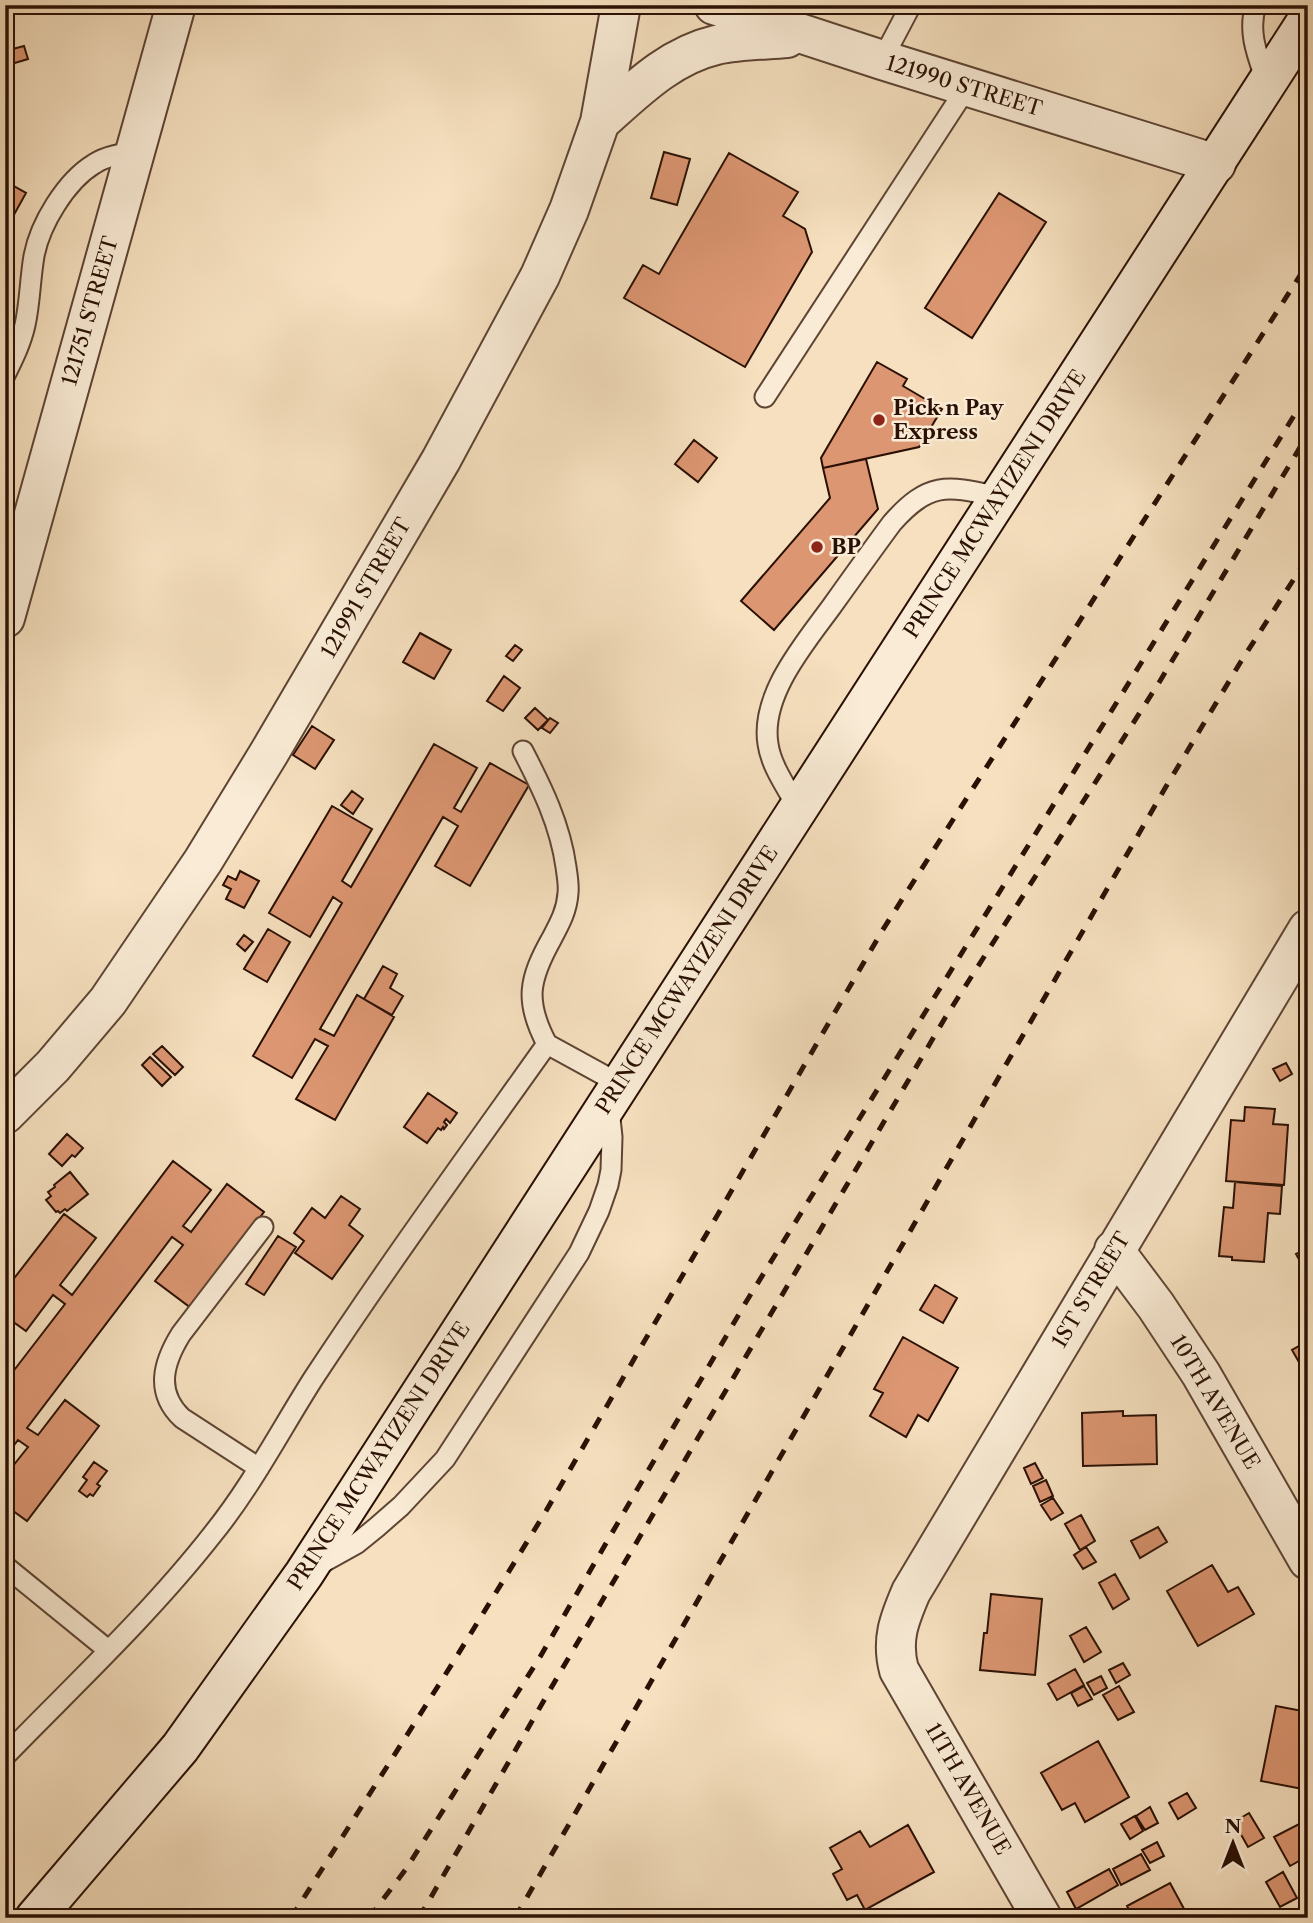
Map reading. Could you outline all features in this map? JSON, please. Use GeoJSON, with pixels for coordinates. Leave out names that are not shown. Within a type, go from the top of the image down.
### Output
{"type":"FeatureCollection","features":[{"type":"Feature","properties":{"kind":"street","name":"121751 STREET"},"geometry":{"type":"LineString","coordinates":[[5,618],[176,5]]}},
{"type":"Feature","properties":{"kind":"street","name":"121991 STREET"},"geometry":{"type":"LineString","coordinates":[[5,1114],[53,1066],[108,1001],[203,861],[269,754],[441,460],[540,276],[569,210],[600,122],[621,5]]}},
{"type":"Feature","properties":{"kind":"street","name":"121990 STREET"},"geometry":{"type":"LineString","coordinates":[[729,9],[882,60],[1216,164]]}},
{"type":"Feature","properties":{"kind":"street","name":"PRINCE MCWAYIZENI DRIVE"},"geometry":{"type":"LineString","coordinates":[[35,1918],[180,1748],[304,1574],[1308,19]]}},
{"type":"Feature","properties":{"kind":"street"},"geometry":{"type":"LineString","coordinates":[[600,122],[653,75],[694,52],[739,41],[810,37]]}},
{"type":"Feature","properties":{"kind":"street","name":"1ST STREET"},"geometry":{"type":"LineString","coordinates":[[897,1659],[897,1631],[911,1592],[1308,929]]}},
{"type":"Feature","properties":{"kind":"street","name":"10TH AVENUE"},"geometry":{"type":"LineString","coordinates":[[1114,1250],[1156,1306],[1201,1374],[1308,1560]]}},
{"type":"Feature","properties":{"kind":"street","name":"11TH AVENUE"},"geometry":{"type":"LineString","coordinates":[[897,1659],[906,1682],[1042,1918]]}},
{"type":"Feature","properties":{"kind":"lane"},"geometry":{"type":"LineString","coordinates":[[882,60],[911,5]]}},
{"type":"Feature","properties":{"kind":"lane"},"geometry":{"type":"LineString","coordinates":[[1256,5],[1252,31],[1255,49],[1267,83]]}},
{"type":"Feature","properties":{"kind":"lane"},"geometry":{"type":"LineString","coordinates":[[765,397],[967,87]]}},
{"type":"Feature","properties":{"kind":"lane"},"geometry":{"type":"LineString","coordinates":[[5,375],[25,325],[34,255],[41,233],[61,195],[94,163],[135,152]]}},
{"type":"Feature","properties":{"kind":"lane"},"geometry":{"type":"LineString","coordinates":[[798,808],[772,760],[768,745],[767,727],[774,697],[787,668],[904,509],[930,491],[947,488],[999,497]]}},
{"type":"Feature","properties":{"kind":"lane"},"geometry":{"type":"LineString","coordinates":[[304,1574],[356,1544],[377,1527],[401,1506],[445,1459],[579,1253],[608,1185],[614,1093],[547,1044],[533,1011],[532,981],[543,953],[562,919],[569,890],[559,834],[549,802],[523,751]]}},
{"type":"Feature","properties":{"kind":"lane"},"geometry":{"type":"LineString","coordinates":[[5,1756],[170,1586],[238,1502],[313,1380],[434,1201],[547,1044]]}},
{"type":"Feature","properties":{"kind":"lane"},"geometry":{"type":"LineString","coordinates":[[259,1468],[182,1418],[174,1410],[167,1396],[164,1373],[171,1350],[181,1334],[263,1227]]}},
{"type":"Feature","properties":{"kind":"lane"},"geometry":{"type":"LineString","coordinates":[[8,1570],[108,1650]]}},
{"type":"Feature","properties":{"kind":"building"},"geometry":{"type":"Polygon","coordinates":[[[24,46],[28,59],[5,66],[5,51],[24,46]]]}},
{"type":"Feature","properties":{"kind":"building"},"geometry":{"type":"Polygon","coordinates":[[[664,152],[690,159],[677,205],[651,198],[664,152]]]}},
{"type":"Feature","properties":{"kind":"building"},"geometry":{"type":"Polygon","coordinates":[[[729,153],[798,192],[783,216],[805,229],[812,252],[745,367],[624,298],[643,265],[659,274],[729,153]]]}},
{"type":"Feature","properties":{"kind":"building"},"geometry":{"type":"Polygon","coordinates":[[[5,181],[26,193],[5,231],[5,181]]]}},
{"type":"Feature","properties":{"kind":"building"},"geometry":{"type":"Polygon","coordinates":[[[999,193],[1046,222],[972,338],[925,308],[999,193]]]}},
{"type":"Feature","properties":{"kind":"building"},"geometry":{"type":"Polygon","coordinates":[[[5,335],[14,340],[5,357],[5,335]]]}},
{"type":"Feature","properties":{"kind":"building"},"geometry":{"type":"Polygon","coordinates":[[[877,362],[907,379],[903,386],[942,409],[919,447],[823,468],[821,458],[877,362]]]}},
{"type":"Feature","properties":{"kind":"building"},"geometry":{"type":"Polygon","coordinates":[[[694,440],[717,458],[698,482],[675,464],[694,440]]]}},
{"type":"Feature","properties":{"kind":"building"},"geometry":{"type":"Polygon","coordinates":[[[866,459],[878,509],[774,630],[741,601],[830,498],[823,468],[866,459]]]}},
{"type":"Feature","properties":{"kind":"building"},"geometry":{"type":"Polygon","coordinates":[[[420,633],[451,650],[434,679],[403,662],[420,633]]]}},
{"type":"Feature","properties":{"kind":"building"},"geometry":{"type":"Polygon","coordinates":[[[515,645],[522,650],[513,661],[506,656],[515,645]]]}},
{"type":"Feature","properties":{"kind":"building"},"geometry":{"type":"Polygon","coordinates":[[[504,676],[520,688],[503,711],[487,701],[504,676]]]}},
{"type":"Feature","properties":{"kind":"building"},"geometry":{"type":"Polygon","coordinates":[[[535,708],[548,720],[538,730],[525,718],[535,708]]]}},
{"type":"Feature","properties":{"kind":"building"},"geometry":{"type":"Polygon","coordinates":[[[550,718],[558,723],[550,733],[542,728],[550,718]]]}},
{"type":"Feature","properties":{"kind":"building"},"geometry":{"type":"Polygon","coordinates":[[[312,726],[334,740],[315,769],[293,755],[312,726]]]}},
{"type":"Feature","properties":{"kind":"building"},"geometry":{"type":"Polygon","coordinates":[[[434,744],[477,768],[454,808],[461,812],[490,763],[529,785],[470,886],[435,866],[458,826],[443,817],[320,1029],[334,1036],[357,995],[394,1017],[335,1120],[296,1099],[328,1046],[315,1039],[292,1078],[253,1056],[342,903],[333,897],[310,937],[269,913],[332,806],[372,829],[342,881],[351,887],[434,744]]]}},
{"type":"Feature","properties":{"kind":"building"},"geometry":{"type":"Polygon","coordinates":[[[352,791],[363,799],[353,814],[341,805],[352,791]]]}},
{"type":"Feature","properties":{"kind":"building"},"geometry":{"type":"Polygon","coordinates":[[[240,871],[259,881],[244,908],[226,899],[231,889],[223,885],[228,876],[236,880],[240,871]]]}},
{"type":"Feature","properties":{"kind":"building"},"geometry":{"type":"Polygon","coordinates":[[[268,929],[290,942],[267,982],[244,969],[268,929]]]}},
{"type":"Feature","properties":{"kind":"building"},"geometry":{"type":"Polygon","coordinates":[[[244,935],[253,942],[245,951],[237,944],[244,935]]]}},
{"type":"Feature","properties":{"kind":"building"},"geometry":{"type":"Polygon","coordinates":[[[383,966],[397,974],[390,988],[403,996],[392,1015],[364,999],[383,966]]]}},
{"type":"Feature","properties":{"kind":"building"},"geometry":{"type":"Polygon","coordinates":[[[162,1046],[183,1067],[175,1075],[153,1054],[162,1046]]]}},
{"type":"Feature","properties":{"kind":"building"},"geometry":{"type":"Polygon","coordinates":[[[150,1057],[171,1077],[162,1086],[142,1065],[150,1057]]]}},
{"type":"Feature","properties":{"kind":"building"},"geometry":{"type":"Polygon","coordinates":[[[1286,1063],[1292,1074],[1280,1081],[1273,1069],[1286,1063]]]}},
{"type":"Feature","properties":{"kind":"building"},"geometry":{"type":"Polygon","coordinates":[[[428,1093],[457,1113],[450,1123],[446,1119],[444,1122],[447,1125],[444,1129],[438,1128],[427,1143],[404,1127],[428,1093]]]}},
{"type":"Feature","properties":{"kind":"building"},"geometry":{"type":"Polygon","coordinates":[[[1245,1107],[1275,1109],[1273,1124],[1288,1125],[1284,1185],[1226,1181],[1231,1120],[1244,1121],[1245,1107]]]}},
{"type":"Feature","properties":{"kind":"building"},"geometry":{"type":"Polygon","coordinates":[[[67,1134],[83,1148],[62,1166],[49,1154],[67,1134]]]}},
{"type":"Feature","properties":{"kind":"building"},"geometry":{"type":"Polygon","coordinates":[[[173,1161],[211,1190],[183,1226],[191,1232],[227,1184],[264,1212],[191,1308],[155,1281],[183,1245],[172,1237],[27,1428],[38,1435],[65,1400],[99,1426],[27,1521],[5,1505],[5,1476],[28,1447],[18,1440],[5,1457],[5,1382],[65,1304],[53,1295],[26,1331],[5,1316],[5,1290],[64,1214],[96,1238],[60,1285],[72,1295],[173,1161]]]}},
{"type":"Feature","properties":{"kind":"building"},"geometry":{"type":"Polygon","coordinates":[[[70,1172],[88,1194],[67,1211],[65,1209],[60,1213],[56,1212],[46,1200],[51,1196],[48,1192],[70,1172]]]}},
{"type":"Feature","properties":{"kind":"building"},"geometry":{"type":"Polygon","coordinates":[[[1235,1182],[1282,1186],[1280,1214],[1268,1213],[1264,1262],[1232,1260],[1232,1257],[1219,1256],[1224,1207],[1233,1208],[1235,1182]]]}},
{"type":"Feature","properties":{"kind":"building"},"geometry":{"type":"Polygon","coordinates":[[[341,1196],[360,1209],[349,1225],[363,1236],[332,1279],[295,1253],[304,1241],[294,1233],[312,1208],[325,1218],[341,1196]]]}},
{"type":"Feature","properties":{"kind":"building"},"geometry":{"type":"Polygon","coordinates":[[[278,1236],[296,1247],[264,1295],[246,1284],[278,1236]]]}},
{"type":"Feature","properties":{"kind":"building"},"geometry":{"type":"Polygon","coordinates":[[[1308,1248],[1308,1276],[1296,1254],[1308,1248]]]}},
{"type":"Feature","properties":{"kind":"building"},"geometry":{"type":"Polygon","coordinates":[[[935,1285],[957,1298],[943,1323],[920,1310],[935,1285]]]}},
{"type":"Feature","properties":{"kind":"building"},"geometry":{"type":"Polygon","coordinates":[[[903,1337],[958,1368],[928,1421],[918,1415],[906,1437],[870,1416],[883,1393],[874,1389],[903,1337]]]}},
{"type":"Feature","properties":{"kind":"building"},"geometry":{"type":"Polygon","coordinates":[[[1308,1341],[1308,1378],[1292,1350],[1308,1341]]]}},
{"type":"Feature","properties":{"kind":"building"},"geometry":{"type":"Polygon","coordinates":[[[1123,1411],[1123,1416],[1156,1415],[1157,1464],[1083,1466],[1082,1413],[1123,1411]]]}},
{"type":"Feature","properties":{"kind":"building"},"geometry":{"type":"Polygon","coordinates":[[[94,1462],[107,1471],[97,1484],[100,1486],[93,1496],[90,1494],[87,1497],[79,1491],[87,1480],[83,1477],[94,1462]]]}},
{"type":"Feature","properties":{"kind":"building"},"geometry":{"type":"Polygon","coordinates":[[[1035,1463],[1043,1478],[1031,1484],[1024,1468],[1035,1463]]]}},
{"type":"Feature","properties":{"kind":"building"},"geometry":{"type":"Polygon","coordinates":[[[1046,1480],[1053,1496],[1040,1502],[1033,1486],[1046,1480]]]}},
{"type":"Feature","properties":{"kind":"building"},"geometry":{"type":"Polygon","coordinates":[[[1053,1498],[1063,1513],[1051,1520],[1041,1505],[1053,1498]]]}},
{"type":"Feature","properties":{"kind":"building"},"geometry":{"type":"Polygon","coordinates":[[[1081,1515],[1095,1541],[1080,1550],[1065,1524],[1081,1515]]]}},
{"type":"Feature","properties":{"kind":"building"},"geometry":{"type":"Polygon","coordinates":[[[1158,1527],[1167,1542],[1140,1558],[1131,1541],[1158,1527]]]}},
{"type":"Feature","properties":{"kind":"building"},"geometry":{"type":"Polygon","coordinates":[[[1086,1547],[1096,1562],[1083,1569],[1074,1555],[1086,1547]]]}},
{"type":"Feature","properties":{"kind":"building"},"geometry":{"type":"Polygon","coordinates":[[[1212,1565],[1228,1592],[1238,1587],[1254,1614],[1198,1646],[1167,1591],[1212,1565]]]}},
{"type":"Feature","properties":{"kind":"building"},"geometry":{"type":"Polygon","coordinates":[[[1115,1574],[1129,1599],[1113,1609],[1099,1583],[1115,1574]]]}},
{"type":"Feature","properties":{"kind":"building"},"geometry":{"type":"Polygon","coordinates":[[[991,1594],[1042,1599],[1035,1675],[980,1670],[991,1594]]]}},
{"type":"Feature","properties":{"kind":"building"},"geometry":{"type":"Polygon","coordinates":[[[1086,1627],[1101,1652],[1084,1662],[1070,1636],[1086,1627]]]}},
{"type":"Feature","properties":{"kind":"building"},"geometry":{"type":"Polygon","coordinates":[[[1123,1663],[1130,1675],[1116,1683],[1109,1670],[1123,1663]]]}},
{"type":"Feature","properties":{"kind":"building"},"geometry":{"type":"Polygon","coordinates":[[[1075,1669],[1084,1685],[1057,1700],[1048,1684],[1075,1669]]]}},
{"type":"Feature","properties":{"kind":"building"},"geometry":{"type":"Polygon","coordinates":[[[1101,1676],[1107,1688],[1094,1695],[1087,1683],[1101,1676]]]}},
{"type":"Feature","properties":{"kind":"building"},"geometry":{"type":"Polygon","coordinates":[[[1084,1686],[1092,1699],[1078,1706],[1071,1693],[1084,1686]]]}},
{"type":"Feature","properties":{"kind":"building"},"geometry":{"type":"Polygon","coordinates":[[[1119,1686],[1134,1712],[1118,1720],[1103,1695],[1119,1686]]]}},
{"type":"Feature","properties":{"kind":"building"},"geometry":{"type":"Polygon","coordinates":[[[1276,1706],[1308,1712],[1301,1754],[1308,1756],[1308,1790],[1261,1781],[1276,1706]]]}},
{"type":"Feature","properties":{"kind":"building"},"geometry":{"type":"Polygon","coordinates":[[[1098,1741],[1129,1797],[1085,1822],[1075,1803],[1062,1810],[1041,1773],[1098,1741]]]}},
{"type":"Feature","properties":{"kind":"building"},"geometry":{"type":"Polygon","coordinates":[[[1187,1793],[1196,1808],[1178,1819],[1169,1803],[1187,1793]]]}},
{"type":"Feature","properties":{"kind":"building"},"geometry":{"type":"Polygon","coordinates":[[[1150,1807],[1158,1823],[1145,1830],[1136,1816],[1150,1807]]]}},
{"type":"Feature","properties":{"kind":"building"},"geometry":{"type":"Polygon","coordinates":[[[1249,1813],[1264,1838],[1248,1847],[1234,1822],[1249,1813]]]}},
{"type":"Feature","properties":{"kind":"building"},"geometry":{"type":"Polygon","coordinates":[[[1135,1816],[1143,1831],[1130,1839],[1121,1824],[1135,1816]]]}},
{"type":"Feature","properties":{"kind":"building"},"geometry":{"type":"Polygon","coordinates":[[[1301,1823],[1308,1835],[1308,1856],[1290,1866],[1274,1837],[1301,1823]]]}},
{"type":"Feature","properties":{"kind":"building"},"geometry":{"type":"Polygon","coordinates":[[[908,1825],[934,1872],[865,1910],[857,1895],[847,1900],[833,1874],[842,1869],[830,1848],[860,1831],[870,1847],[908,1825]]]}},
{"type":"Feature","properties":{"kind":"building"},"geometry":{"type":"Polygon","coordinates":[[[1157,1842],[1164,1856],[1150,1863],[1142,1850],[1157,1842]]]}},
{"type":"Feature","properties":{"kind":"building"},"geometry":{"type":"Polygon","coordinates":[[[1141,1854],[1150,1870],[1121,1885],[1113,1869],[1141,1854]]]}},
{"type":"Feature","properties":{"kind":"building"},"geometry":{"type":"Polygon","coordinates":[[[1109,1869],[1118,1885],[1076,1909],[1067,1892],[1109,1869]]]}},
{"type":"Feature","properties":{"kind":"building"},"geometry":{"type":"Polygon","coordinates":[[[1283,1872],[1297,1898],[1280,1907],[1266,1882],[1283,1872]]]}},
{"type":"Feature","properties":{"kind":"building"},"geometry":{"type":"Polygon","coordinates":[[[1170,1883],[1189,1918],[1133,1918],[1127,1906],[1170,1883]]]}},
{"type":"Feature","properties":{"kind":"railway"},"geometry":{"type":"LineString","coordinates":[[291,1918],[546,1511],[882,931],[1308,263]]}},
{"type":"Feature","properties":{"kind":"railway"},"geometry":{"type":"LineString","coordinates":[[369,1918],[406,1869],[540,1657],[746,1302],[1308,393]]}},
{"type":"Feature","properties":{"kind":"railway"},"geometry":{"type":"LineString","coordinates":[[419,1918],[562,1669],[945,1018],[1160,681],[1308,434]]}},
{"type":"Feature","properties":{"kind":"railway"},"geometry":{"type":"LineString","coordinates":[[515,1918],[1164,790],[1240,663],[1308,557]]}},
{"type":"Feature","properties":{"kind":"place","name":"Pick n Pay Express"},"geometry":{"type":"Point","coordinates":[879,420]}},
{"type":"Feature","properties":{"kind":"place","name":"BP"},"geometry":{"type":"Point","coordinates":[817,547]}}]}
